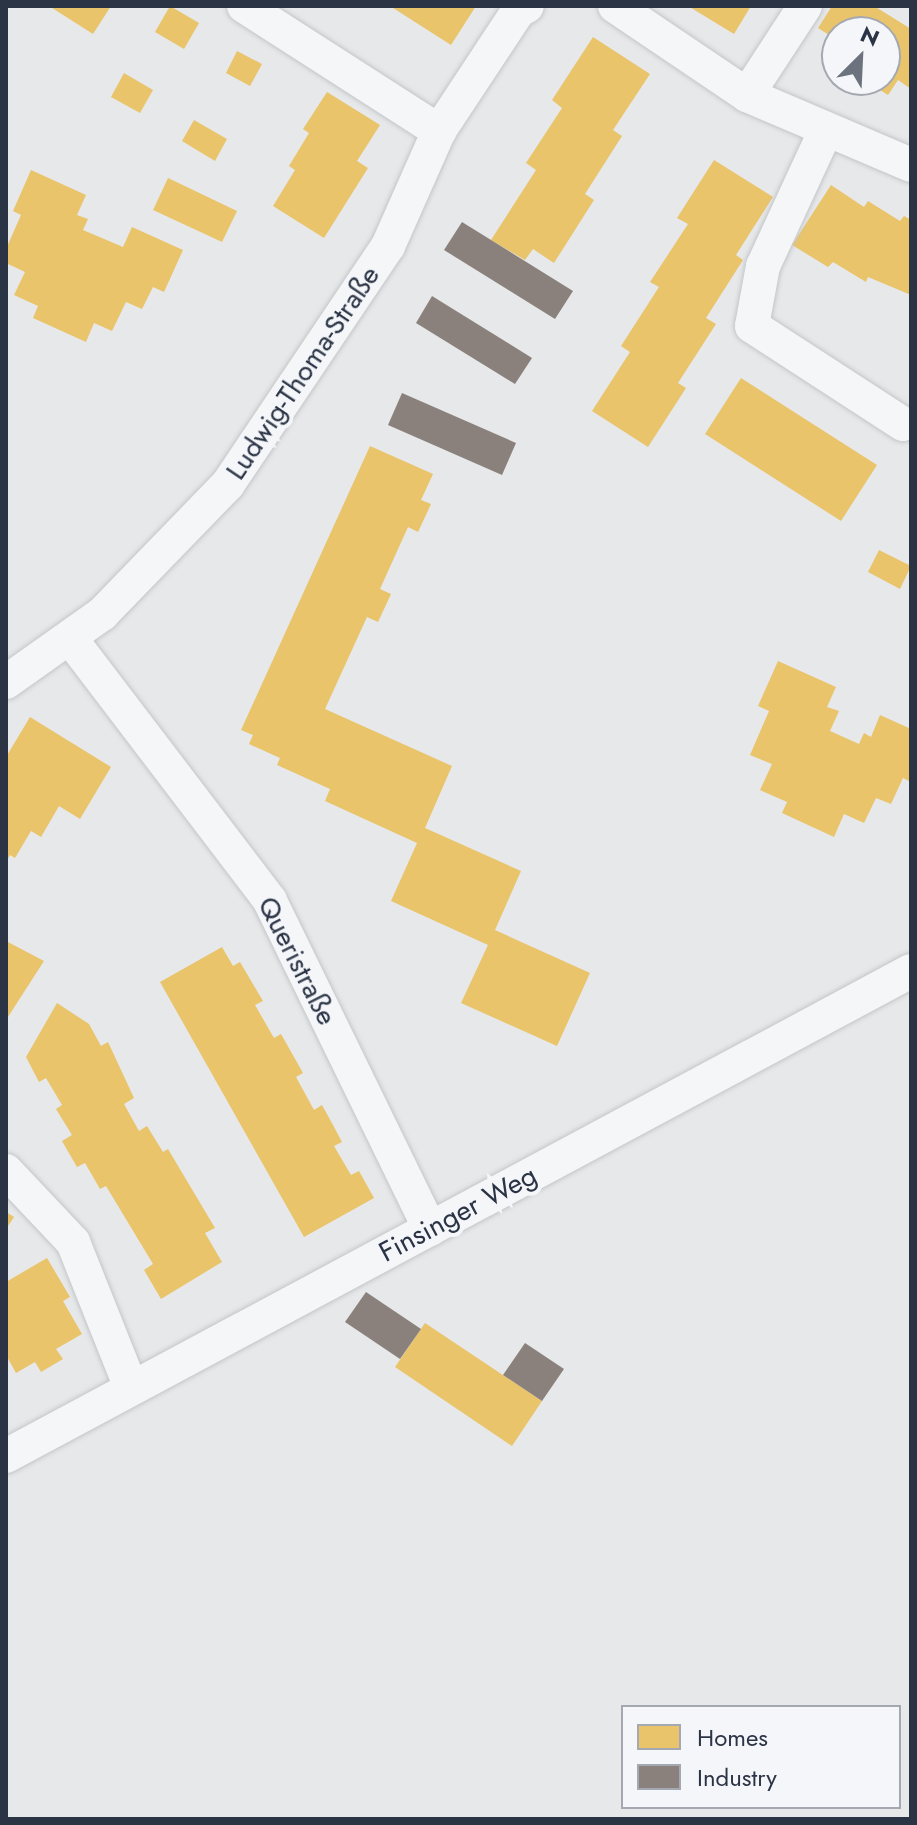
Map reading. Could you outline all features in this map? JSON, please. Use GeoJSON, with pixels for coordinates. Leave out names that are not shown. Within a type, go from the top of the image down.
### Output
{"type":"FeatureCollection","features":[{"type":"Feature","properties":{"kind":"street"},"geometry":{"type":"LineString","coordinates":[[244,6],[439,131]]}},
{"type":"Feature","properties":{"kind":"street","name":"Ludwig-Thoma-Straße"},"geometry":{"type":"LineString","coordinates":[[6,682],[70,638],[159,561],[228,484],[388,246],[439,131],[518,11],[527,6]]}},
{"type":"Feature","properties":{"kind":"street"},"geometry":{"type":"LineString","coordinates":[[615,6],[747,95],[825,132],[911,165]]}},
{"type":"Feature","properties":{"kind":"street"},"geometry":{"type":"LineString","coordinates":[[747,95],[805,6]]}},
{"type":"Feature","properties":{"kind":"street"},"geometry":{"type":"LineString","coordinates":[[825,132],[763,266],[752,326],[903,424]]}},
{"type":"Feature","properties":{"kind":"street","name":"Queristraße"},"geometry":{"type":"LineString","coordinates":[[70,638],[270,901],[430,1229]]}},
{"type":"Feature","properties":{"kind":"street","name":"Finsinger Weg"},"geometry":{"type":"LineString","coordinates":[[6,1456],[911,971]]}},
{"type":"Feature","properties":{"kind":"street"},"geometry":{"type":"LineString","coordinates":[[6,1171],[73,1242],[131,1388]]}},
{"type":"Feature","properties":{"kind":"building: Homes"},"geometry":{"type":"Polygon","coordinates":[[[49,6],[111,6],[93,34],[49,6]]]}},
{"type":"Feature","properties":{"kind":"building: Homes"},"geometry":{"type":"Polygon","coordinates":[[[170,6],[199,23],[184,49],[155,32],[170,6]]]}},
{"type":"Feature","properties":{"kind":"building: Homes"},"geometry":{"type":"Polygon","coordinates":[[[390,6],[476,6],[451,45],[390,6]]]}},
{"type":"Feature","properties":{"kind":"building: Homes"},"geometry":{"type":"Polygon","coordinates":[[[688,6],[751,6],[734,34],[688,6]]]}},
{"type":"Feature","properties":{"kind":"building: Homes"},"geometry":{"type":"Polygon","coordinates":[[[832,6],[874,6],[890,16],[826,16],[832,6]]]}},
{"type":"Feature","properties":{"kind":"building: Homes"},"geometry":{"type":"Polygon","coordinates":[[[901,23],[911,29],[911,89],[901,82],[901,23]]]}},
{"type":"Feature","properties":{"kind":"building: Homes"},"geometry":{"type":"Polygon","coordinates":[[[593,37],[650,74],[613,130],[622,136],[585,194],[594,200],[554,263],[533,249],[525,260],[491,240],[536,170],[526,163],[562,108],[552,100],[593,37]]]}},
{"type":"Feature","properties":{"kind":"building: Homes"},"geometry":{"type":"Polygon","coordinates":[[[237,51],[262,64],[250,86],[226,73],[237,51]]]}},
{"type":"Feature","properties":{"kind":"building: Homes"},"geometry":{"type":"Polygon","coordinates":[[[124,73],[153,90],[140,113],[111,97],[124,73]]]}},
{"type":"Feature","properties":{"kind":"building: Homes"},"geometry":{"type":"Polygon","coordinates":[[[327,92],[380,125],[357,161],[368,168],[324,238],[273,206],[295,170],[289,166],[309,133],[303,129],[327,92]]]}},
{"type":"Feature","properties":{"kind":"building: Homes"},"geometry":{"type":"Polygon","coordinates":[[[194,120],[227,139],[215,161],[182,141],[194,120]]]}},
{"type":"Feature","properties":{"kind":"building: Homes"},"geometry":{"type":"Polygon","coordinates":[[[714,160],[773,197],[736,255],[743,260],[706,318],[716,324],[678,383],[686,388],[648,447],[592,411],[630,352],[621,346],[659,287],[650,282],[688,224],[677,218],[714,160]]]}},
{"type":"Feature","properties":{"kind":"building: Homes"},"geometry":{"type":"Polygon","coordinates":[[[31,170],[86,195],[77,215],[88,219],[83,230],[123,247],[132,227],[183,250],[164,292],[153,287],[142,309],[126,302],[112,331],[94,323],[86,342],[33,318],[38,306],[14,295],[25,272],[6,263],[6,249],[21,215],[13,211],[31,170]]]}},
{"type":"Feature","properties":{"kind":"building: Homes"},"geometry":{"type":"Polygon","coordinates":[[[168,178],[237,211],[222,242],[153,210],[168,178]]]}},
{"type":"Feature","properties":{"kind":"building: Homes"},"geometry":{"type":"Polygon","coordinates":[[[831,185],[864,207],[868,201],[900,221],[904,216],[911,220],[911,295],[868,277],[866,282],[833,262],[828,267],[792,245],[831,185]]]}},
{"type":"Feature","properties":{"kind":"building: Homes"},"geometry":{"type":"Polygon","coordinates":[[[741,378],[877,465],[841,521],[705,434],[741,378]]]}},
{"type":"Feature","properties":{"kind":"building: Homes"},"geometry":{"type":"Polygon","coordinates":[[[370,446],[433,474],[421,500],[431,504],[418,532],[408,527],[380,589],[391,594],[378,622],[367,617],[325,709],[452,766],[425,828],[521,871],[495,930],[590,973],[557,1046],[461,1003],[488,945],[391,901],[417,843],[325,801],[330,789],[277,765],[280,758],[249,744],[253,735],[241,730],[370,446]]]}},
{"type":"Feature","properties":{"kind":"building: Homes"},"geometry":{"type":"Polygon","coordinates":[[[879,550],[911,566],[900,589],[868,572],[879,550]]]}},
{"type":"Feature","properties":{"kind":"building: Homes"},"geometry":{"type":"Polygon","coordinates":[[[778,661],[836,687],[827,707],[839,711],[830,731],[859,744],[864,733],[871,737],[880,715],[911,729],[911,782],[903,778],[891,804],[876,798],[864,823],[844,814],[834,837],[782,813],[787,802],[760,790],[772,764],[750,755],[769,711],[758,706],[778,661]]]}},
{"type":"Feature","properties":{"kind":"building: Homes"},"geometry":{"type":"Polygon","coordinates":[[[30,717],[111,767],[80,819],[59,806],[41,837],[31,831],[15,858],[10,855],[6,862],[6,757],[30,717]]]}},
{"type":"Feature","properties":{"kind":"building: Homes"},"geometry":{"type":"Polygon","coordinates":[[[6,941],[44,961],[6,1020],[6,941]]]}},
{"type":"Feature","properties":{"kind":"building: Homes"},"geometry":{"type":"Polygon","coordinates":[[[222,947],[233,966],[240,962],[263,1001],[255,1005],[274,1038],[281,1034],[303,1073],[296,1077],[314,1110],[322,1105],[342,1142],[334,1146],[351,1175],[359,1171],[374,1198],[304,1237],[160,982],[222,947]]]}},
{"type":"Feature","properties":{"kind":"building: Homes"},"geometry":{"type":"Polygon","coordinates":[[[57,1003],[89,1024],[101,1046],[108,1042],[134,1098],[124,1104],[139,1131],[147,1126],[163,1152],[168,1149],[215,1228],[205,1233],[222,1262],[161,1299],[144,1270],[153,1264],[106,1186],[100,1189],[85,1163],[77,1167],[62,1141],[72,1135],[56,1109],[62,1105],[46,1078],[39,1082],[26,1057],[57,1003]]]}},
{"type":"Feature","properties":{"kind":"building: Homes"},"geometry":{"type":"Polygon","coordinates":[[[6,1212],[14,1217],[6,1229],[6,1212]]]}},
{"type":"Feature","properties":{"kind":"building: Homes"},"geometry":{"type":"Polygon","coordinates":[[[47,1258],[70,1297],[63,1301],[82,1334],[56,1349],[63,1359],[41,1372],[35,1362],[16,1373],[6,1355],[6,1282],[47,1258]]]}},
{"type":"Feature","properties":{"kind":"building: Homes"},"geometry":{"type":"Polygon","coordinates":[[[425,1323],[542,1401],[512,1446],[395,1367],[425,1323]]]}},
{"type":"Feature","properties":{"kind":"building: Industry"},"geometry":{"type":"Polygon","coordinates":[[[462,222],[573,291],[555,319],[444,250],[462,222]]]}},
{"type":"Feature","properties":{"kind":"building: Industry"},"geometry":{"type":"Polygon","coordinates":[[[432,296],[532,358],[515,384],[416,323],[432,296]]]}},
{"type":"Feature","properties":{"kind":"building: Industry"},"geometry":{"type":"Polygon","coordinates":[[[402,393],[516,443],[502,475],[388,425],[402,393]]]}},
{"type":"Feature","properties":{"kind":"building: Industry"},"geometry":{"type":"Polygon","coordinates":[[[366,1292],[421,1329],[400,1359],[345,1322],[366,1292]]]}},
{"type":"Feature","properties":{"kind":"building: Industry"},"geometry":{"type":"Polygon","coordinates":[[[525,1343],[564,1369],[542,1401],[503,1375],[525,1343]]]}}]}
